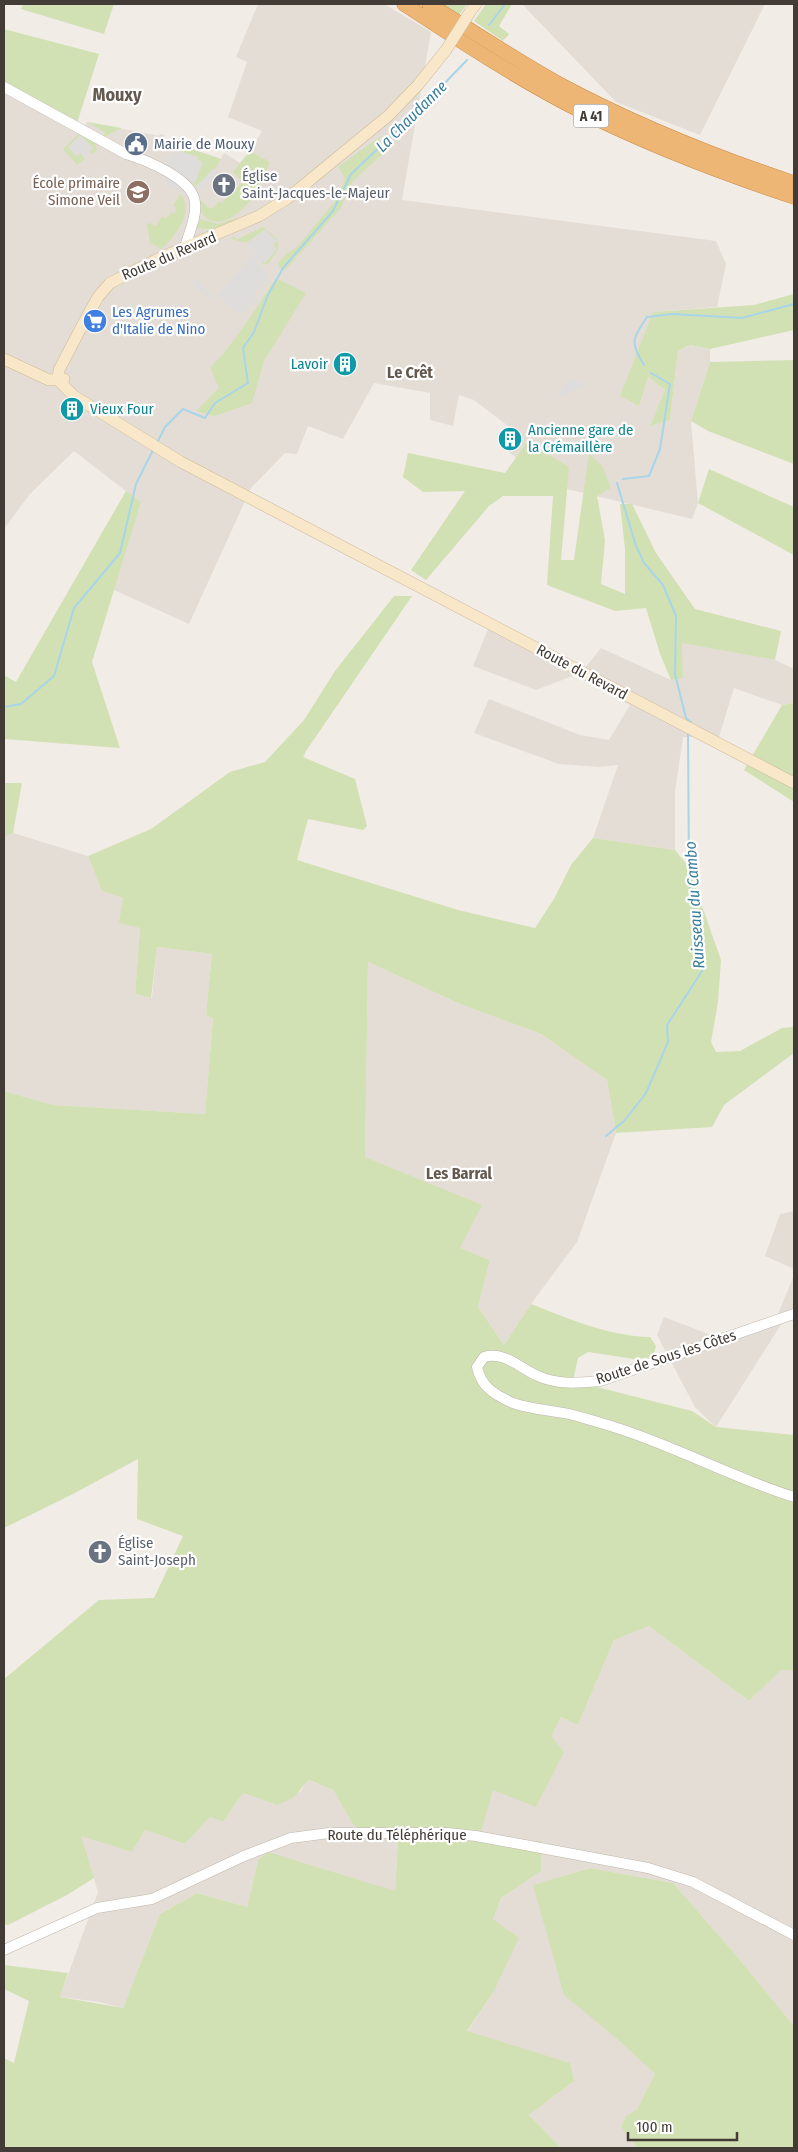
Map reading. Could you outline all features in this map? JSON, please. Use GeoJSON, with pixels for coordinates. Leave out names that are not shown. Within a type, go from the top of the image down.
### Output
{"type":"FeatureCollection","features":[{"type":"Feature","properties":{"kind":"highway","name":"A 41"},"geometry":{"type":"LineString","coordinates":[[404,4],[490,59],[581,111],[685,158],[794,197]]}},
{"type":"Feature","properties":{"kind":"highway","name":"A 41"},"geometry":{"type":"LineString","coordinates":[[429,4],[525,64],[621,115],[699,149],[794,182]]}},
{"type":"Feature","properties":{"kind":"main road","name":"Route du Revard"},"geometry":{"type":"LineString","coordinates":[[473,8],[446,50],[418,85],[388,116],[308,182],[259,216],[110,282],[98,297],[59,370],[61,379],[67,391],[162,451],[237,492],[302,516],[320,526],[369,560],[794,783]]}},
{"type":"Feature","properties":{"kind":"main road"},"geometry":{"type":"LineString","coordinates":[[4,359],[45,379],[61,379]]}},
{"type":"Feature","properties":{"kind":"street"},"geometry":{"type":"LineString","coordinates":[[4,87],[126,154],[145,160],[189,188],[194,196],[195,209],[185,248]]}},
{"type":"Feature","properties":{"kind":"street","name":"Route de Sous les Côtes"},"geometry":{"type":"LineString","coordinates":[[794,1314],[600,1381],[580,1383],[554,1380],[538,1376],[515,1363],[492,1355],[484,1357],[477,1368],[484,1385],[513,1403],[572,1415],[616,1428],[794,1497]]}},
{"type":"Feature","properties":{"kind":"street","name":"Route du Téléphérique"},"geometry":{"type":"LineString","coordinates":[[4,1950],[66,1920],[97,1908],[152,1899],[291,1838],[329,1833],[447,1833],[476,1836],[557,1849],[648,1868],[693,1882],[794,1935]]}},
{"type":"Feature","properties":{"kind":"shaded area"},"geometry":{"type":"Polygon","coordinates":[[[258,4],[384,4],[431,32],[402,200],[716,241],[726,264],[717,307],[653,312],[648,377],[665,390],[651,425],[670,420],[678,351],[690,345],[710,349],[710,362],[691,421],[698,503],[692,519],[550,485],[499,444],[508,426],[474,400],[459,395],[453,426],[430,420],[430,393],[374,383],[343,439],[308,426],[297,454],[285,453],[251,488],[189,624],[114,590],[140,502],[74,451],[30,494],[4,529],[4,91],[84,127],[87,122],[159,136],[160,134],[165,135],[164,139],[221,159],[224,153],[240,163],[262,131],[228,117],[247,62],[236,57],[258,4]]]}},
{"type":"Feature","properties":{"kind":"shaded area"},"geometry":{"type":"Polygon","coordinates":[[[522,4],[765,4],[700,135],[616,102],[522,4]]]}},
{"type":"Feature","properties":{"kind":"shaded area"},"geometry":{"type":"Polygon","coordinates":[[[80,135],[93,148],[84,157],[81,153],[77,157],[68,147],[80,135]]]}},
{"type":"Feature","properties":{"kind":"shaded area"},"geometry":{"type":"Polygon","coordinates":[[[175,150],[198,157],[197,160],[203,162],[195,183],[184,179],[163,165],[166,157],[171,159],[175,150]]]}},
{"type":"Feature","properties":{"kind":"shaded area"},"geometry":{"type":"Polygon","coordinates":[[[213,169],[217,173],[201,190],[197,186],[213,169]]]}},
{"type":"Feature","properties":{"kind":"shaded area"},"geometry":{"type":"Polygon","coordinates":[[[167,176],[185,189],[182,193],[164,181],[167,176]]]}},
{"type":"Feature","properties":{"kind":"shaded area"},"geometry":{"type":"Polygon","coordinates":[[[265,230],[277,241],[273,245],[277,249],[265,263],[260,259],[257,263],[267,273],[268,279],[254,293],[258,297],[241,315],[217,295],[256,252],[246,243],[265,230]]]}},
{"type":"Feature","properties":{"kind":"shaded area"},"geometry":{"type":"Polygon","coordinates":[[[196,279],[212,294],[208,299],[192,283],[196,279]]]}},
{"type":"Feature","properties":{"kind":"shaded area"},"geometry":{"type":"Polygon","coordinates":[[[568,378],[589,386],[556,397],[568,378]]]}},
{"type":"Feature","properties":{"kind":"shaded area"},"geometry":{"type":"Polygon","coordinates":[[[489,627],[585,668],[601,648],[671,680],[683,677],[681,642],[775,660],[794,669],[794,703],[782,705],[734,688],[719,737],[683,737],[675,792],[675,850],[593,838],[618,765],[599,767],[559,764],[474,733],[489,699],[580,735],[609,740],[630,705],[575,675],[536,690],[473,666],[489,627]]]}},
{"type":"Feature","properties":{"kind":"shaded area"},"geometry":{"type":"Polygon","coordinates":[[[13,833],[88,856],[102,891],[123,898],[140,928],[135,994],[152,998],[157,947],[212,954],[206,1015],[213,1019],[205,1114],[53,1105],[4,1091],[4,837],[13,833]]]}},
{"type":"Feature","properties":{"kind":"shaded area"},"geometry":{"type":"Polygon","coordinates":[[[368,962],[460,1004],[541,1034],[607,1080],[616,1133],[577,1242],[531,1304],[504,1345],[478,1307],[490,1260],[460,1248],[365,1157],[368,962]]]}},
{"type":"Feature","properties":{"kind":"shaded area"},"geometry":{"type":"Polygon","coordinates":[[[794,1211],[794,1269],[765,1256],[780,1214],[794,1211]]]}},
{"type":"Feature","properties":{"kind":"shaded area"},"geometry":{"type":"Polygon","coordinates":[[[794,1275],[794,1319],[782,1323],[716,1427],[695,1407],[657,1335],[664,1317],[716,1337],[778,1314],[794,1275]]]}},
{"type":"Feature","properties":{"kind":"shaded area"},"geometry":{"type":"Polygon","coordinates":[[[649,1626],[749,1701],[781,1670],[794,1671],[794,2026],[673,1883],[590,1868],[534,1885],[617,2039],[655,2074],[637,2109],[626,2116],[621,2127],[637,2148],[561,2148],[529,2115],[574,2081],[467,2032],[494,1991],[493,1919],[501,1898],[541,1871],[542,1841],[477,1842],[493,1789],[536,1807],[550,1736],[561,1717],[578,1725],[614,1640],[649,1626]]]}},
{"type":"Feature","properties":{"kind":"shaded area"},"geometry":{"type":"Polygon","coordinates":[[[308,1780],[333,1790],[354,1826],[398,1838],[395,1892],[304,1863],[258,1860],[247,1907],[197,1893],[160,1914],[123,2008],[99,2002],[60,1997],[98,1892],[80,1835],[132,1852],[145,1830],[185,1844],[210,1817],[223,1822],[243,1793],[277,1805],[301,1791],[308,1780]]]}},
{"type":"Feature","properties":{"kind":"green space"},"geometry":{"type":"Polygon","coordinates":[[[23,4],[114,4],[104,34],[21,9],[23,4]]]}},
{"type":"Feature","properties":{"kind":"green space"},"geometry":{"type":"Polygon","coordinates":[[[441,4],[467,4],[459,15],[441,4]]]}},
{"type":"Feature","properties":{"kind":"green space"},"geometry":{"type":"Polygon","coordinates":[[[486,4],[512,4],[499,26],[509,34],[503,41],[474,21],[486,4]]]}},
{"type":"Feature","properties":{"kind":"green space"},"geometry":{"type":"Polygon","coordinates":[[[4,29],[99,54],[77,123],[4,91],[4,29]]]}},
{"type":"Feature","properties":{"kind":"green space"},"geometry":{"type":"Polygon","coordinates":[[[87,122],[122,128],[102,138],[105,132],[87,122]]]}},
{"type":"Feature","properties":{"kind":"green space"},"geometry":{"type":"Polygon","coordinates":[[[80,132],[94,140],[97,150],[93,154],[89,152],[93,148],[80,136],[81,153],[85,159],[77,165],[63,149],[80,132]]]}},
{"type":"Feature","properties":{"kind":"green space"},"geometry":{"type":"Polygon","coordinates":[[[378,138],[387,150],[352,182],[341,208],[284,271],[279,267],[278,263],[286,254],[297,247],[337,199],[345,179],[338,167],[378,138]]]}},
{"type":"Feature","properties":{"kind":"green space"},"geometry":{"type":"Polygon","coordinates":[[[177,144],[221,159],[214,170],[196,186],[191,181],[195,183],[198,158],[175,150],[177,144]]]}},
{"type":"Feature","properties":{"kind":"green space"},"geometry":{"type":"Polygon","coordinates":[[[250,151],[270,162],[260,187],[250,202],[235,215],[220,222],[208,220],[202,213],[200,200],[209,208],[213,208],[219,202],[224,203],[223,201],[243,182],[233,172],[250,151]]]}},
{"type":"Feature","properties":{"kind":"green space"},"geometry":{"type":"Polygon","coordinates":[[[180,194],[186,208],[184,216],[177,231],[161,249],[150,243],[147,224],[150,223],[156,226],[162,216],[166,219],[171,212],[175,214],[176,207],[173,206],[180,194]]]}},
{"type":"Feature","properties":{"kind":"green space"},"geometry":{"type":"Polygon","coordinates":[[[237,218],[236,221],[220,230],[196,228],[201,219],[218,224],[237,218]]]}},
{"type":"Feature","properties":{"kind":"green space"},"geometry":{"type":"Polygon","coordinates":[[[263,227],[275,237],[278,243],[277,252],[270,262],[265,265],[260,259],[273,245],[265,230],[246,243],[231,239],[232,236],[238,239],[263,227]]]}},
{"type":"Feature","properties":{"kind":"green space"},"geometry":{"type":"Polygon","coordinates":[[[276,278],[306,293],[264,361],[252,403],[215,416],[196,411],[219,388],[210,368],[237,336],[276,278]]]}},
{"type":"Feature","properties":{"kind":"green space"},"geometry":{"type":"Polygon","coordinates":[[[794,294],[794,330],[710,349],[690,345],[678,351],[670,420],[650,426],[665,390],[648,377],[639,406],[620,396],[653,312],[754,305],[794,294]]]}},
{"type":"Feature","properties":{"kind":"green space"},"geometry":{"type":"Polygon","coordinates":[[[794,360],[794,464],[708,431],[691,421],[710,362],[794,360]]]}},
{"type":"Feature","properties":{"kind":"green space"},"geometry":{"type":"Polygon","coordinates":[[[527,442],[569,467],[561,560],[574,560],[589,453],[603,467],[611,488],[597,496],[605,540],[601,584],[625,594],[625,549],[620,504],[632,504],[656,553],[695,609],[781,631],[775,660],[682,643],[683,678],[671,680],[660,654],[646,608],[615,611],[547,585],[553,496],[503,496],[489,506],[426,580],[411,570],[465,491],[423,492],[403,477],[408,453],[505,473],[527,442]]]}},
{"type":"Feature","properties":{"kind":"green space"},"geometry":{"type":"Polygon","coordinates":[[[709,469],[794,507],[794,555],[698,503],[709,469]]]}},
{"type":"Feature","properties":{"kind":"green space"},"geometry":{"type":"Polygon","coordinates":[[[126,491],[141,502],[92,662],[120,748],[4,739],[4,675],[16,682],[126,491]]]}},
{"type":"Feature","properties":{"kind":"green space"},"geometry":{"type":"Polygon","coordinates":[[[394,596],[412,596],[303,757],[355,779],[367,826],[363,830],[308,819],[297,860],[458,910],[535,928],[554,899],[571,865],[593,838],[675,850],[688,866],[721,960],[718,1002],[711,1042],[716,1052],[740,1051],[782,1028],[794,1027],[794,1053],[724,1105],[712,1127],[616,1133],[607,1080],[541,1034],[460,1004],[368,962],[365,1157],[482,1205],[460,1248],[490,1260],[478,1307],[504,1345],[531,1304],[574,1321],[604,1330],[619,1334],[650,1337],[656,1346],[653,1357],[634,1359],[588,1352],[578,1358],[573,1381],[692,1411],[716,1427],[794,1435],[794,1671],[781,1670],[749,1701],[649,1626],[614,1640],[578,1725],[561,1717],[551,1736],[564,1752],[536,1807],[493,1790],[478,1842],[542,1841],[541,1871],[501,1898],[493,1919],[519,1938],[494,1991],[467,2031],[570,2063],[574,2081],[529,2115],[561,2148],[4,2148],[4,2058],[14,2063],[29,2001],[4,1989],[4,1965],[68,1973],[60,1997],[123,2008],[160,1914],[197,1893],[247,1907],[258,1860],[268,1852],[395,1891],[398,1839],[354,1826],[333,1790],[309,1780],[293,1798],[277,1805],[243,1793],[223,1822],[210,1817],[185,1844],[145,1830],[132,1852],[81,1836],[94,1878],[67,1895],[8,1925],[4,1924],[4,1679],[99,1600],[154,1598],[183,1536],[137,1519],[138,1459],[4,1528],[4,1091],[53,1105],[205,1114],[213,1019],[206,1015],[212,954],[157,947],[151,998],[135,994],[140,928],[119,923],[123,898],[102,891],[88,856],[151,829],[230,772],[265,762],[304,720],[335,671],[394,596]]]}},
{"type":"Feature","properties":{"kind":"green space"},"geometry":{"type":"Polygon","coordinates":[[[794,703],[794,802],[744,770],[782,705],[794,703]]]}},
{"type":"Feature","properties":{"kind":"green space"},"geometry":{"type":"Polygon","coordinates":[[[4,783],[22,783],[13,833],[4,837],[4,783]]]}},
{"type":"Feature","properties":{"kind":"green space"},"geometry":{"type":"Polygon","coordinates":[[[590,1868],[673,1883],[794,2026],[794,2148],[637,2148],[621,2127],[626,2116],[637,2109],[655,2074],[617,2039],[564,1995],[533,1885],[590,1868]]]}},
{"type":"Feature","properties":{"kind":"waterway"},"geometry":{"type":"LineString","coordinates":[[489,25],[505,4]]}},
{"type":"Feature","properties":{"kind":"waterway","name":"La Chaudanne"},"geometry":{"type":"LineString","coordinates":[[158,441],[165,427],[183,409],[205,418],[215,403],[248,383],[243,348],[254,332],[267,297],[283,268],[333,211],[351,174],[418,111],[467,60]]}},
{"type":"Feature","properties":{"kind":"waterway","name":"Ruisseau du Cambo"},"geometry":{"type":"LineString","coordinates":[[644,365],[636,350],[635,340],[647,317],[672,314],[742,318],[794,304]]}},
{"type":"Feature","properties":{"kind":"waterway","name":"Ruisseau du Cambo"},"geometry":{"type":"LineString","coordinates":[[623,479],[649,476],[660,449],[670,384],[651,373]]}},
{"type":"Feature","properties":{"kind":"waterway","name":"La Chaudanne"},"geometry":{"type":"LineString","coordinates":[[4,707],[21,704],[54,676],[74,608],[120,553],[136,484],[153,450]]}},
{"type":"Feature","properties":{"kind":"waterway","name":"Ruisseau du Cambo"},"geometry":{"type":"LineString","coordinates":[[617,483],[636,546],[644,563],[663,585],[676,616],[675,674],[686,718],[691,722]]}},
{"type":"Feature","properties":{"kind":"waterway","name":"Ruisseau du Cambo"},"geometry":{"type":"LineString","coordinates":[[606,1136],[625,1120],[646,1093],[668,1042],[667,1025],[702,971],[689,872],[688,732]]}},
{"type":"Feature","properties":{"kind":"place","name":"Mairie de Mouxy"},"geometry":{"type":"Point","coordinates":[136,144]}},
{"type":"Feature","properties":{"kind":"place","name":"Église Saint-Jacques-le-Majeur"},"geometry":{"type":"Point","coordinates":[224,185]}},
{"type":"Feature","properties":{"kind":"place","name":"École primaire Simone Veil"},"geometry":{"type":"Point","coordinates":[138,192]}},
{"type":"Feature","properties":{"kind":"place","name":"Les Agrumes d'Italie de Nino"},"geometry":{"type":"Point","coordinates":[95,321]}},
{"type":"Feature","properties":{"kind":"place","name":"Lavoir"},"geometry":{"type":"Point","coordinates":[345,364]}},
{"type":"Feature","properties":{"kind":"place","name":"Vieux Four"},"geometry":{"type":"Point","coordinates":[72,409]}},
{"type":"Feature","properties":{"kind":"place","name":"Ancienne gare de la Crémaillère"},"geometry":{"type":"Point","coordinates":[510,439]}},
{"type":"Feature","properties":{"kind":"place","name":"Église Saint-Joseph"},"geometry":{"type":"Point","coordinates":[100,1552]}},
{"type":"Feature","properties":{"kind":"district","name":"Mouxy"},"geometry":{"type":"Point","coordinates":[117,95]}},
{"type":"Feature","properties":{"kind":"district","name":"Le Crêt"},"geometry":{"type":"Point","coordinates":[410,372]}},
{"type":"Feature","properties":{"kind":"district","name":"Les Barral"},"geometry":{"type":"Point","coordinates":[459,1173]}}]}
